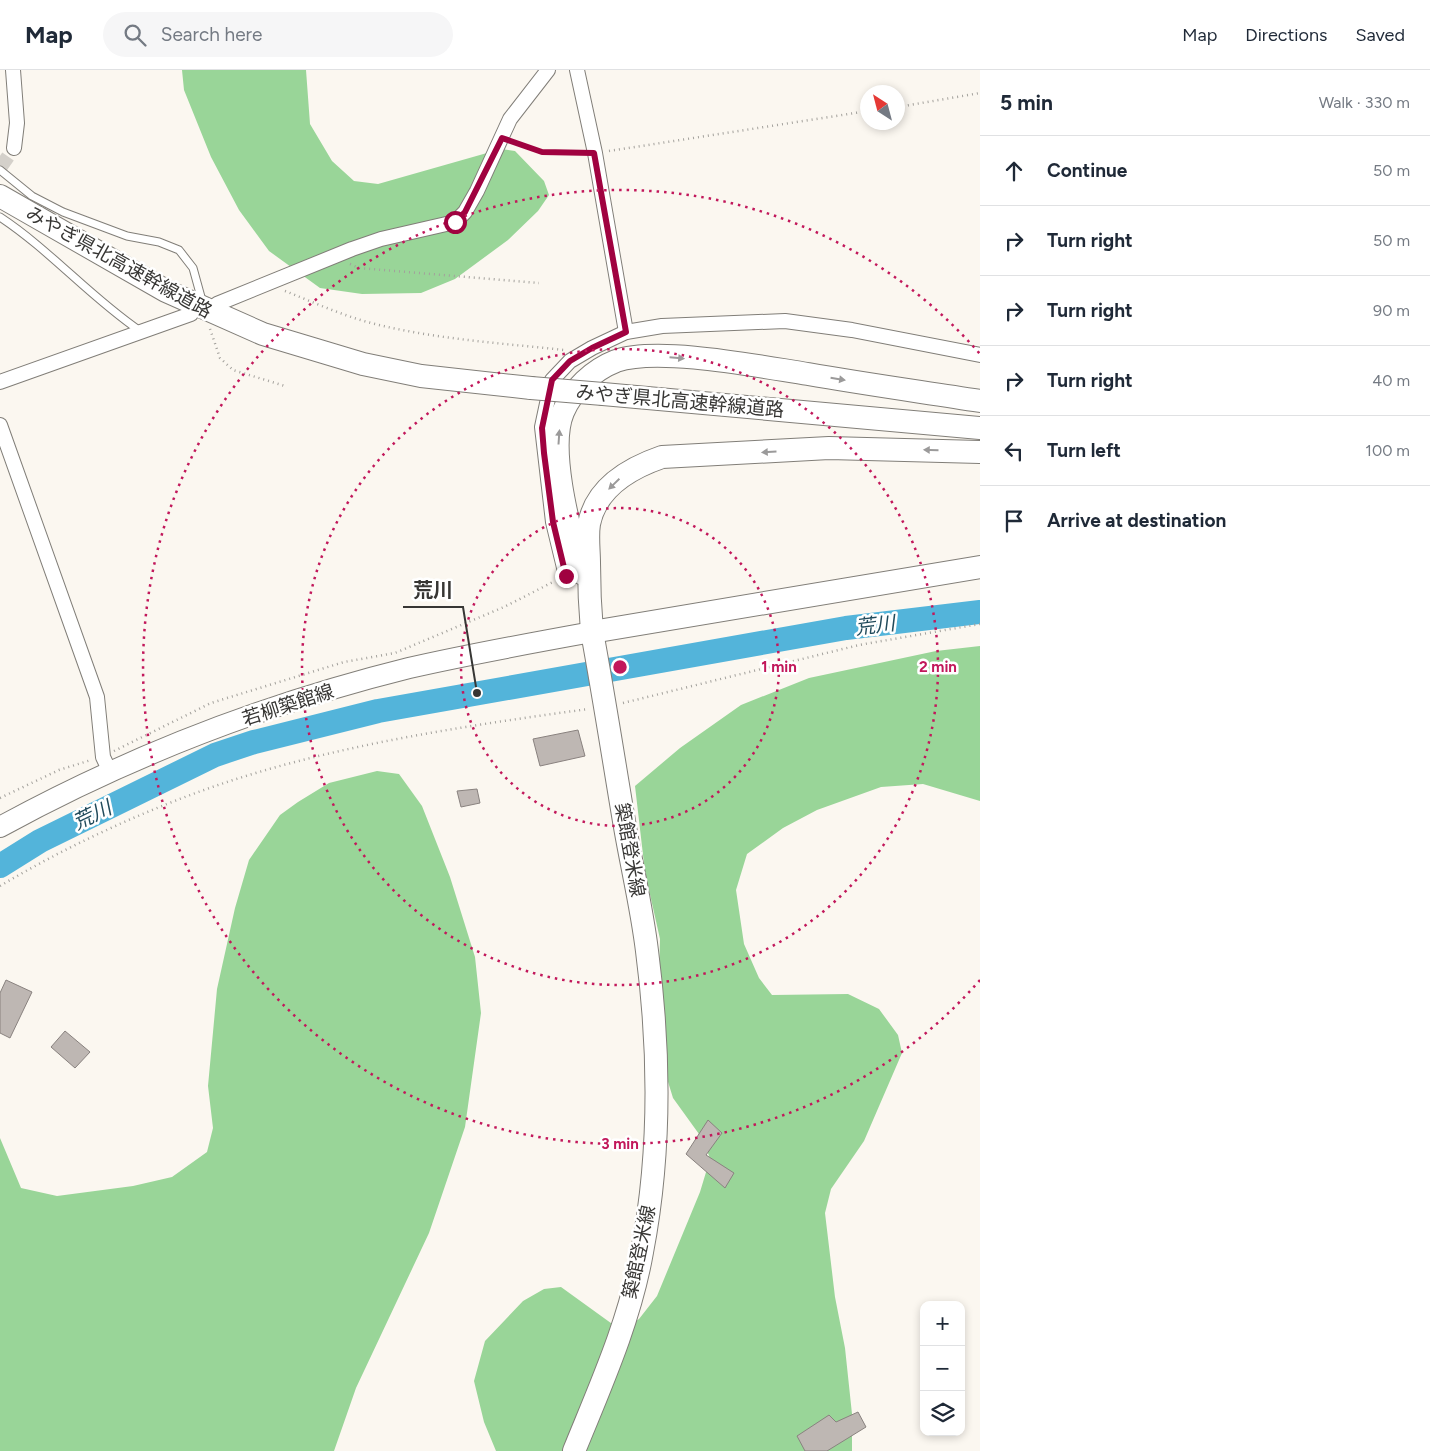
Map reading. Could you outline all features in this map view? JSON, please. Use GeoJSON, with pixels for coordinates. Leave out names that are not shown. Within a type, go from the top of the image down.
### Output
{"type":"FeatureCollection","features":[{"type":"Feature","properties":{"kind":"main road","name":"みやぎ県北高速幹線道路"},"geometry":{"type":"LineString","coordinates":[[0,196],[166,292],[263,334],[363,364],[422,376],[531,388],[980,428]]}},
{"type":"Feature","properties":{"kind":"main road"},"geometry":{"type":"LineString","coordinates":[[589,605],[568,522],[558,458],[558,436],[562,414],[570,399],[585,380],[616,361],[639,356],[733,362],[980,401]]}},
{"type":"Feature","properties":{"kind":"main road"},"geometry":{"type":"LineString","coordinates":[[589,605],[589,524],[598,501],[616,481],[638,465],[662,457],[829,448],[980,452]]}},
{"type":"Feature","properties":{"kind":"main road"},"geometry":{"type":"LineString","coordinates":[[593,641],[980,567]]}},
{"type":"Feature","properties":{"kind":"main road","name":"築館登米線"},"geometry":{"type":"LineString","coordinates":[[574,1451],[620,1329],[642,1254],[653,1182],[657,1110],[656,1040],[647,950],[593,641],[589,605]]}},
{"type":"Feature","properties":{"kind":"main road","name":"若柳築館線"},"geometry":{"type":"LineString","coordinates":[[0,827],[110,772],[161,750],[284,705],[354,684],[457,657],[593,641]]}},
{"type":"Feature","properties":{"kind":"street"},"geometry":{"type":"LineString","coordinates":[[12,70],[17,123],[14,148]]}},
{"type":"Feature","properties":{"kind":"street"},"geometry":{"type":"LineString","coordinates":[[217,304],[272,280],[381,239],[455,222],[465,212],[510,119],[548,70]]}},
{"type":"Feature","properties":{"kind":"street"},"geometry":{"type":"LineString","coordinates":[[577,70],[626,332]]}},
{"type":"Feature","properties":{"kind":"street"},"geometry":{"type":"LineString","coordinates":[[0,382],[191,314]]}},
{"type":"Feature","properties":{"kind":"street"},"geometry":{"type":"LineString","coordinates":[[566,576],[553,522],[542,428],[552,380],[570,361],[626,332],[662,326],[785,321],[852,330],[980,355]]}},
{"type":"Feature","properties":{"kind":"street"},"geometry":{"type":"LineString","coordinates":[[0,425],[97,697],[103,756],[110,772]]}},
{"type":"Feature","properties":{"kind":"lane"},"geometry":{"type":"LineString","coordinates":[[0,170],[32,196],[63,212],[127,236],[159,242],[179,250],[194,268],[201,297]]}},
{"type":"Feature","properties":{"kind":"lane"},"geometry":{"type":"LineString","coordinates":[[0,217],[22,232],[112,312],[140,331]]}},
{"type":"Feature","properties":{"kind":"path"},"geometry":{"type":"LineString","coordinates":[[905,106],[980,93]]}},
{"type":"Feature","properties":{"kind":"path"},"geometry":{"type":"LineString","coordinates":[[502,138],[542,152],[594,153],[860,113]]}},
{"type":"Feature","properties":{"kind":"path"},"geometry":{"type":"LineString","coordinates":[[332,258],[359,268],[539,283]]}},
{"type":"Feature","properties":{"kind":"path"},"geometry":{"type":"LineString","coordinates":[[272,280],[284,291],[340,314],[371,323],[446,338],[570,350],[580,356]]}},
{"type":"Feature","properties":{"kind":"path"},"geometry":{"type":"LineString","coordinates":[[207,320],[220,358],[233,370],[285,386]]}},
{"type":"Feature","properties":{"kind":"path"},"geometry":{"type":"LineString","coordinates":[[0,886],[46,858],[128,821],[223,783],[294,762],[390,740],[605,704],[859,645],[980,624]]}},
{"type":"Feature","properties":{"kind":"green space"},"geometry":{"type":"Polygon","coordinates":[[[182,70],[306,70],[310,124],[332,161],[354,181],[378,184],[501,149],[515,151],[544,181],[549,195],[538,211],[508,240],[455,279],[421,293],[362,294],[320,288],[269,251],[239,210],[211,157],[184,90],[182,70]]]}},
{"type":"Feature","properties":{"kind":"green space"},"geometry":{"type":"Polygon","coordinates":[[[980,646],[980,801],[923,784],[881,787],[817,810],[783,828],[747,854],[736,890],[744,944],[759,978],[772,995],[848,994],[879,1009],[898,1035],[902,1053],[864,1141],[831,1189],[825,1213],[835,1297],[845,1348],[852,1414],[852,1451],[496,1451],[484,1422],[474,1381],[485,1341],[523,1301],[544,1289],[561,1287],[615,1326],[628,1326],[639,1319],[657,1296],[700,1192],[710,1159],[704,1141],[673,1098],[665,1072],[659,979],[660,939],[645,872],[635,786],[680,748],[741,705],[809,678],[936,651],[980,646]]]}},
{"type":"Feature","properties":{"kind":"green space"},"geometry":{"type":"Polygon","coordinates":[[[377,771],[399,774],[422,806],[450,877],[475,957],[481,1013],[465,1127],[429,1233],[356,1388],[334,1451],[0,1451],[0,1138],[21,1188],[57,1196],[133,1186],[172,1177],[207,1152],[213,1128],[208,1086],[217,989],[235,908],[249,860],[280,815],[298,802],[329,783],[377,771]]]}},
{"type":"Feature","properties":{"kind":"building"},"geometry":{"type":"Polygon","coordinates":[[[578,730],[585,756],[540,766],[533,739],[578,730]]]}},
{"type":"Feature","properties":{"kind":"building"},"geometry":{"type":"Polygon","coordinates":[[[477,789],[480,803],[461,807],[457,791],[477,789]]]}},
{"type":"Feature","properties":{"kind":"building"},"geometry":{"type":"Polygon","coordinates":[[[6,980],[32,992],[10,1038],[0,1033],[0,993],[6,980]]]}},
{"type":"Feature","properties":{"kind":"building"},"geometry":{"type":"Polygon","coordinates":[[[65,1031],[90,1052],[75,1068],[51,1047],[65,1031]]]}},
{"type":"Feature","properties":{"kind":"building"},"geometry":{"type":"Polygon","coordinates":[[[708,1120],[722,1133],[706,1155],[734,1173],[725,1188],[686,1154],[708,1120]]]}},
{"type":"Feature","properties":{"kind":"building"},"geometry":{"type":"Polygon","coordinates":[[[858,1412],[866,1427],[827,1451],[805,1451],[797,1436],[829,1415],[836,1422],[858,1412]]]}},
{"type":"Feature","properties":{"kind":"waterway","name":"荒川"},"geometry":{"type":"LineString","coordinates":[[0,866],[40,841],[215,755],[254,742],[378,711],[846,628],[980,612]]}},
{"type":"Feature","properties":{"kind":"tunnel"},"geometry":{"type":"LineString","coordinates":[[0,168],[14,148]]}},
{"type":"Feature","properties":{"kind":"place","name":"荒川"},"geometry":{"type":"Point","coordinates":[477,693]}},
{"type":"Feature","properties":{"kind":"route"},"geometry":{"type":"LineString","coordinates":[[455,222],[465,212],[477,191],[502,138],[542,152],[594,153],[626,332],[570,361],[552,380],[542,428],[553,522],[566,576]]}}]}
